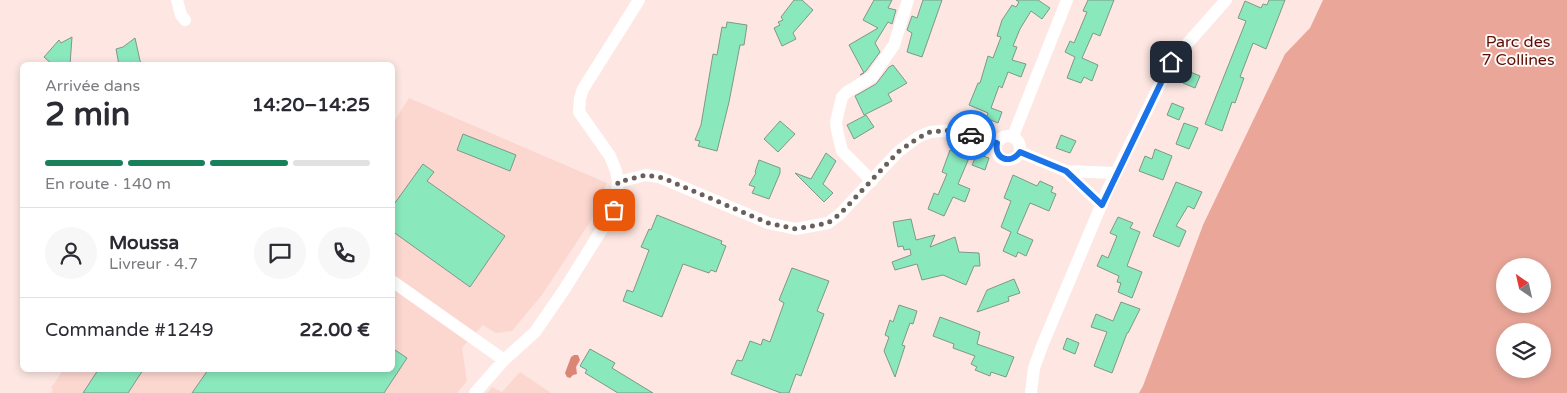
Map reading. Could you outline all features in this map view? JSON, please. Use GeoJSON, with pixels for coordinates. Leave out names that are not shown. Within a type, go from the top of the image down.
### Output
{"type":"FeatureCollection","features":[{"type":"Feature","properties":{"kind":"street"},"geometry":{"type":"LineString","coordinates":[[177,0],[181,15],[185,20]]}},
{"type":"Feature","properties":{"kind":"street"},"geometry":{"type":"LineString","coordinates":[[475,393],[504,360],[535,332],[564,290],[614,210],[618,182],[610,156],[580,112],[580,98],[583,89],[639,0]]}},
{"type":"Feature","properties":{"kind":"street"},"geometry":{"type":"LineString","coordinates":[[872,181],[842,152],[836,130],[836,122],[842,97],[872,77],[894,45],[908,0]]}},
{"type":"Feature","properties":{"kind":"street"},"geometry":{"type":"LineString","coordinates":[[1013,136],[1067,0]]}},
{"type":"Feature","properties":{"kind":"street"},"geometry":{"type":"LineString","coordinates":[[1031,393],[1034,368],[1042,346],[1108,189],[1171,62],[1226,0]]}},
{"type":"Feature","properties":{"kind":"street"},"geometry":{"type":"LineString","coordinates":[[618,182],[646,175],[658,177],[768,223],[796,229],[828,223],[840,214],[898,152],[930,132],[952,130],[997,143]]}},
{"type":"Feature","properties":{"kind":"street"},"geometry":{"type":"LineString","coordinates":[[1006,135],[1013,136],[1021,146],[1020,152],[1016,158],[1010,160],[1003,159],[998,155],[997,143],[1000,138],[1006,135]]}},
{"type":"Feature","properties":{"kind":"street"},"geometry":{"type":"LineString","coordinates":[[1020,152],[1066,171],[1116,173]]}},
{"type":"Feature","properties":{"kind":"street"},"geometry":{"type":"LineString","coordinates":[[1066,171],[1102,205]]}},
{"type":"Feature","properties":{"kind":"street"},"geometry":{"type":"LineString","coordinates":[[395,283],[504,360]]}},
{"type":"Feature","properties":{"kind":"shaded area"},"geometry":{"type":"Polygon","coordinates":[[[409,98],[607,183],[592,219],[542,295],[512,331],[496,333],[483,325],[462,348],[467,381],[457,393],[51,393],[53,390],[51,388],[62,372],[395,372],[395,120],[409,98]]]}},
{"type":"Feature","properties":{"kind":"shaded area"},"geometry":{"type":"Polygon","coordinates":[[[578,355],[580,360],[576,367],[577,374],[570,378],[565,373],[571,357],[578,355]]]}},
{"type":"Feature","properties":{"kind":"shaded area"},"geometry":{"type":"Polygon","coordinates":[[[520,372],[551,393],[487,393],[492,387],[502,392],[520,372]]]}},
{"type":"Feature","properties":{"kind":"green space","name":"Parc des 7 Collines"},"geometry":{"type":"Polygon","coordinates":[[[1323,0],[1567,0],[1567,393],[1139,393],[1203,225],[1285,54],[1310,28],[1323,0]]]}},
{"type":"Feature","properties":{"kind":"building"},"geometry":{"type":"Polygon","coordinates":[[[794,0],[802,0],[813,10],[793,33],[796,39],[782,46],[774,28],[780,25],[778,22],[783,20],[781,17],[794,0]]]}},
{"type":"Feature","properties":{"kind":"building"},"geometry":{"type":"Polygon","coordinates":[[[874,0],[892,0],[888,8],[896,10],[892,24],[888,22],[875,43],[880,52],[864,73],[849,45],[878,28],[863,20],[874,0]]]}},
{"type":"Feature","properties":{"kind":"building"},"geometry":{"type":"Polygon","coordinates":[[[923,0],[942,0],[922,57],[907,52],[912,33],[907,30],[912,16],[917,18],[923,0]]]}},
{"type":"Feature","properties":{"kind":"building"},"geometry":{"type":"Polygon","coordinates":[[[1016,0],[1038,0],[1050,8],[1042,19],[1031,11],[1020,29],[1013,46],[1017,47],[1012,60],[1026,64],[1021,77],[1008,72],[1002,88],[999,86],[991,108],[1002,112],[998,123],[986,118],[988,113],[969,105],[978,83],[980,83],[988,56],[993,58],[1001,37],[997,36],[1002,20],[1012,5],[1016,7],[1019,2],[1016,0]]]}},
{"type":"Feature","properties":{"kind":"building"},"geometry":{"type":"Polygon","coordinates":[[[1088,0],[1114,0],[1100,36],[1093,33],[1082,58],[1098,65],[1092,81],[1084,77],[1081,83],[1067,78],[1075,57],[1065,52],[1070,41],[1074,43],[1087,12],[1083,11],[1088,0]]]}},
{"type":"Feature","properties":{"kind":"building"},"geometry":{"type":"Polygon","coordinates":[[[1269,0],[1285,0],[1266,49],[1253,43],[1240,77],[1244,78],[1235,103],[1232,102],[1222,131],[1205,124],[1246,21],[1238,18],[1245,1],[1261,8],[1263,4],[1267,5],[1269,0]]]}},
{"type":"Feature","properties":{"kind":"building"},"geometry":{"type":"Polygon","coordinates":[[[727,22],[747,25],[744,45],[740,45],[717,151],[698,146],[700,141],[695,140],[701,125],[713,54],[717,55],[722,27],[726,28],[727,22]]]}},
{"type":"Feature","properties":{"kind":"building"},"geometry":{"type":"Polygon","coordinates":[[[72,37],[70,62],[50,62],[44,57],[59,40],[61,43],[72,37]]]}},
{"type":"Feature","properties":{"kind":"building"},"geometry":{"type":"Polygon","coordinates":[[[135,38],[140,62],[118,62],[116,49],[123,47],[135,38]]]}},
{"type":"Feature","properties":{"kind":"building"},"geometry":{"type":"Polygon","coordinates":[[[893,65],[907,83],[888,94],[892,101],[864,115],[855,96],[876,84],[889,67],[893,65]]]}},
{"type":"Feature","properties":{"kind":"building"},"geometry":{"type":"Polygon","coordinates":[[[1188,71],[1200,76],[1195,88],[1183,83],[1188,71]]]}},
{"type":"Feature","properties":{"kind":"building"},"geometry":{"type":"Polygon","coordinates":[[[1172,103],[1184,108],[1179,120],[1167,115],[1172,103]]]}},
{"type":"Feature","properties":{"kind":"building"},"geometry":{"type":"Polygon","coordinates":[[[866,115],[874,127],[854,139],[847,125],[866,115]]]}},
{"type":"Feature","properties":{"kind":"building"},"geometry":{"type":"Polygon","coordinates":[[[780,121],[795,134],[778,152],[764,139],[780,121]]]}},
{"type":"Feature","properties":{"kind":"building"},"geometry":{"type":"Polygon","coordinates":[[[1184,123],[1198,128],[1189,149],[1176,144],[1184,123]]]}},
{"type":"Feature","properties":{"kind":"building"},"geometry":{"type":"Polygon","coordinates":[[[463,134],[516,155],[510,171],[457,150],[463,134]]]}},
{"type":"Feature","properties":{"kind":"building"},"geometry":{"type":"Polygon","coordinates":[[[1061,135],[1076,141],[1070,153],[1056,148],[1061,135]]]}},
{"type":"Feature","properties":{"kind":"building"},"geometry":{"type":"Polygon","coordinates":[[[1155,149],[1172,156],[1163,180],[1139,171],[1145,156],[1152,159],[1155,149]]]}},
{"type":"Feature","properties":{"kind":"building"},"geometry":{"type":"Polygon","coordinates":[[[950,150],[969,158],[958,184],[970,189],[965,202],[953,197],[944,216],[928,209],[934,193],[938,195],[947,174],[942,172],[950,150]]]}},
{"type":"Feature","properties":{"kind":"building"},"geometry":{"type":"Polygon","coordinates":[[[826,153],[836,161],[823,184],[833,193],[824,202],[795,173],[811,179],[826,153]]]}},
{"type":"Feature","properties":{"kind":"building"},"geometry":{"type":"Polygon","coordinates":[[[977,154],[989,158],[985,170],[972,165],[977,154]]]}},
{"type":"Feature","properties":{"kind":"building"},"geometry":{"type":"Polygon","coordinates":[[[759,160],[780,168],[780,173],[769,199],[752,193],[755,187],[749,185],[756,173],[759,160]]]}},
{"type":"Feature","properties":{"kind":"building"},"geometry":{"type":"Polygon","coordinates":[[[423,164],[434,172],[427,181],[505,236],[470,287],[395,233],[395,203],[423,164]]]}},
{"type":"Feature","properties":{"kind":"building"},"geometry":{"type":"Polygon","coordinates":[[[1013,175],[1037,186],[1040,181],[1053,187],[1051,192],[1056,194],[1049,211],[1030,203],[1017,233],[1033,240],[1026,256],[1018,252],[1016,257],[1003,251],[1011,232],[1001,227],[1011,201],[1004,198],[1013,175]]]}},
{"type":"Feature","properties":{"kind":"building"},"geometry":{"type":"Polygon","coordinates":[[[1176,182],[1202,192],[1194,209],[1188,206],[1176,226],[1186,231],[1179,247],[1153,236],[1176,182]]]}},
{"type":"Feature","properties":{"kind":"building"},"geometry":{"type":"Polygon","coordinates":[[[657,215],[722,241],[721,244],[726,246],[716,272],[711,270],[709,273],[683,264],[662,317],[623,301],[627,290],[633,292],[649,250],[641,247],[657,215]]]}},
{"type":"Feature","properties":{"kind":"building"},"geometry":{"type":"Polygon","coordinates":[[[1118,217],[1133,223],[1130,228],[1140,232],[1127,266],[1142,272],[1132,298],[1118,292],[1121,283],[1117,282],[1119,276],[1097,266],[1102,255],[1108,258],[1117,236],[1110,233],[1118,217]]]}},
{"type":"Feature","properties":{"kind":"building"},"geometry":{"type":"Polygon","coordinates":[[[911,219],[916,240],[935,235],[930,247],[955,237],[959,252],[979,253],[980,266],[974,266],[966,285],[943,275],[922,280],[917,264],[895,270],[892,262],[911,255],[910,249],[904,250],[903,246],[898,247],[893,222],[911,219]]]}},
{"type":"Feature","properties":{"kind":"building"},"geometry":{"type":"Polygon","coordinates":[[[792,268],[829,281],[817,311],[824,314],[801,376],[796,374],[789,393],[781,393],[731,374],[737,360],[742,361],[750,341],[761,345],[763,339],[770,342],[784,303],[779,300],[792,268]]]}},
{"type":"Feature","properties":{"kind":"building"},"geometry":{"type":"Polygon","coordinates":[[[1014,279],[1020,293],[1008,297],[1009,301],[977,312],[987,290],[1014,279]]]}},
{"type":"Feature","properties":{"kind":"building"},"geometry":{"type":"Polygon","coordinates":[[[1121,302],[1140,309],[1127,333],[1112,373],[1094,366],[1107,332],[1091,327],[1096,314],[1113,321],[1121,302]]]}},
{"type":"Feature","properties":{"kind":"building"},"geometry":{"type":"Polygon","coordinates":[[[899,305],[917,311],[913,324],[910,323],[902,345],[905,346],[895,377],[884,351],[889,337],[885,335],[890,320],[893,322],[899,305]]]}},
{"type":"Feature","properties":{"kind":"building"},"geometry":{"type":"Polygon","coordinates":[[[940,317],[980,332],[977,344],[1014,357],[1006,377],[991,372],[990,376],[975,370],[977,367],[971,364],[975,356],[953,348],[954,344],[933,336],[940,317]]]}},
{"type":"Feature","properties":{"kind":"building"},"geometry":{"type":"Polygon","coordinates":[[[1067,338],[1079,343],[1075,354],[1063,349],[1067,338]]]}},
{"type":"Feature","properties":{"kind":"building"},"geometry":{"type":"Polygon","coordinates":[[[590,349],[615,363],[612,368],[653,393],[618,393],[585,373],[587,370],[580,366],[590,349]]]}},
{"type":"Feature","properties":{"kind":"building"},"geometry":{"type":"Polygon","coordinates":[[[395,350],[407,358],[384,393],[192,393],[207,372],[395,372],[395,350]]]}},
{"type":"Feature","properties":{"kind":"building"},"geometry":{"type":"Polygon","coordinates":[[[97,372],[142,372],[128,393],[83,393],[97,372]]]}},
{"type":"Feature","properties":{"kind":"way so far"},"geometry":{"type":"LineString","coordinates":[[614,210],[618,182],[646,175],[663,178],[768,223],[796,229],[814,226],[828,223],[840,214],[898,152],[918,138],[930,132],[952,130],[971,135]]}},
{"type":"Feature","properties":{"kind":"route"},"geometry":{"type":"LineString","coordinates":[[971,135],[997,143],[998,155],[1003,159],[1010,160],[1016,158],[1020,152],[1066,171],[1102,205],[1108,189],[1171,62]]}}]}
